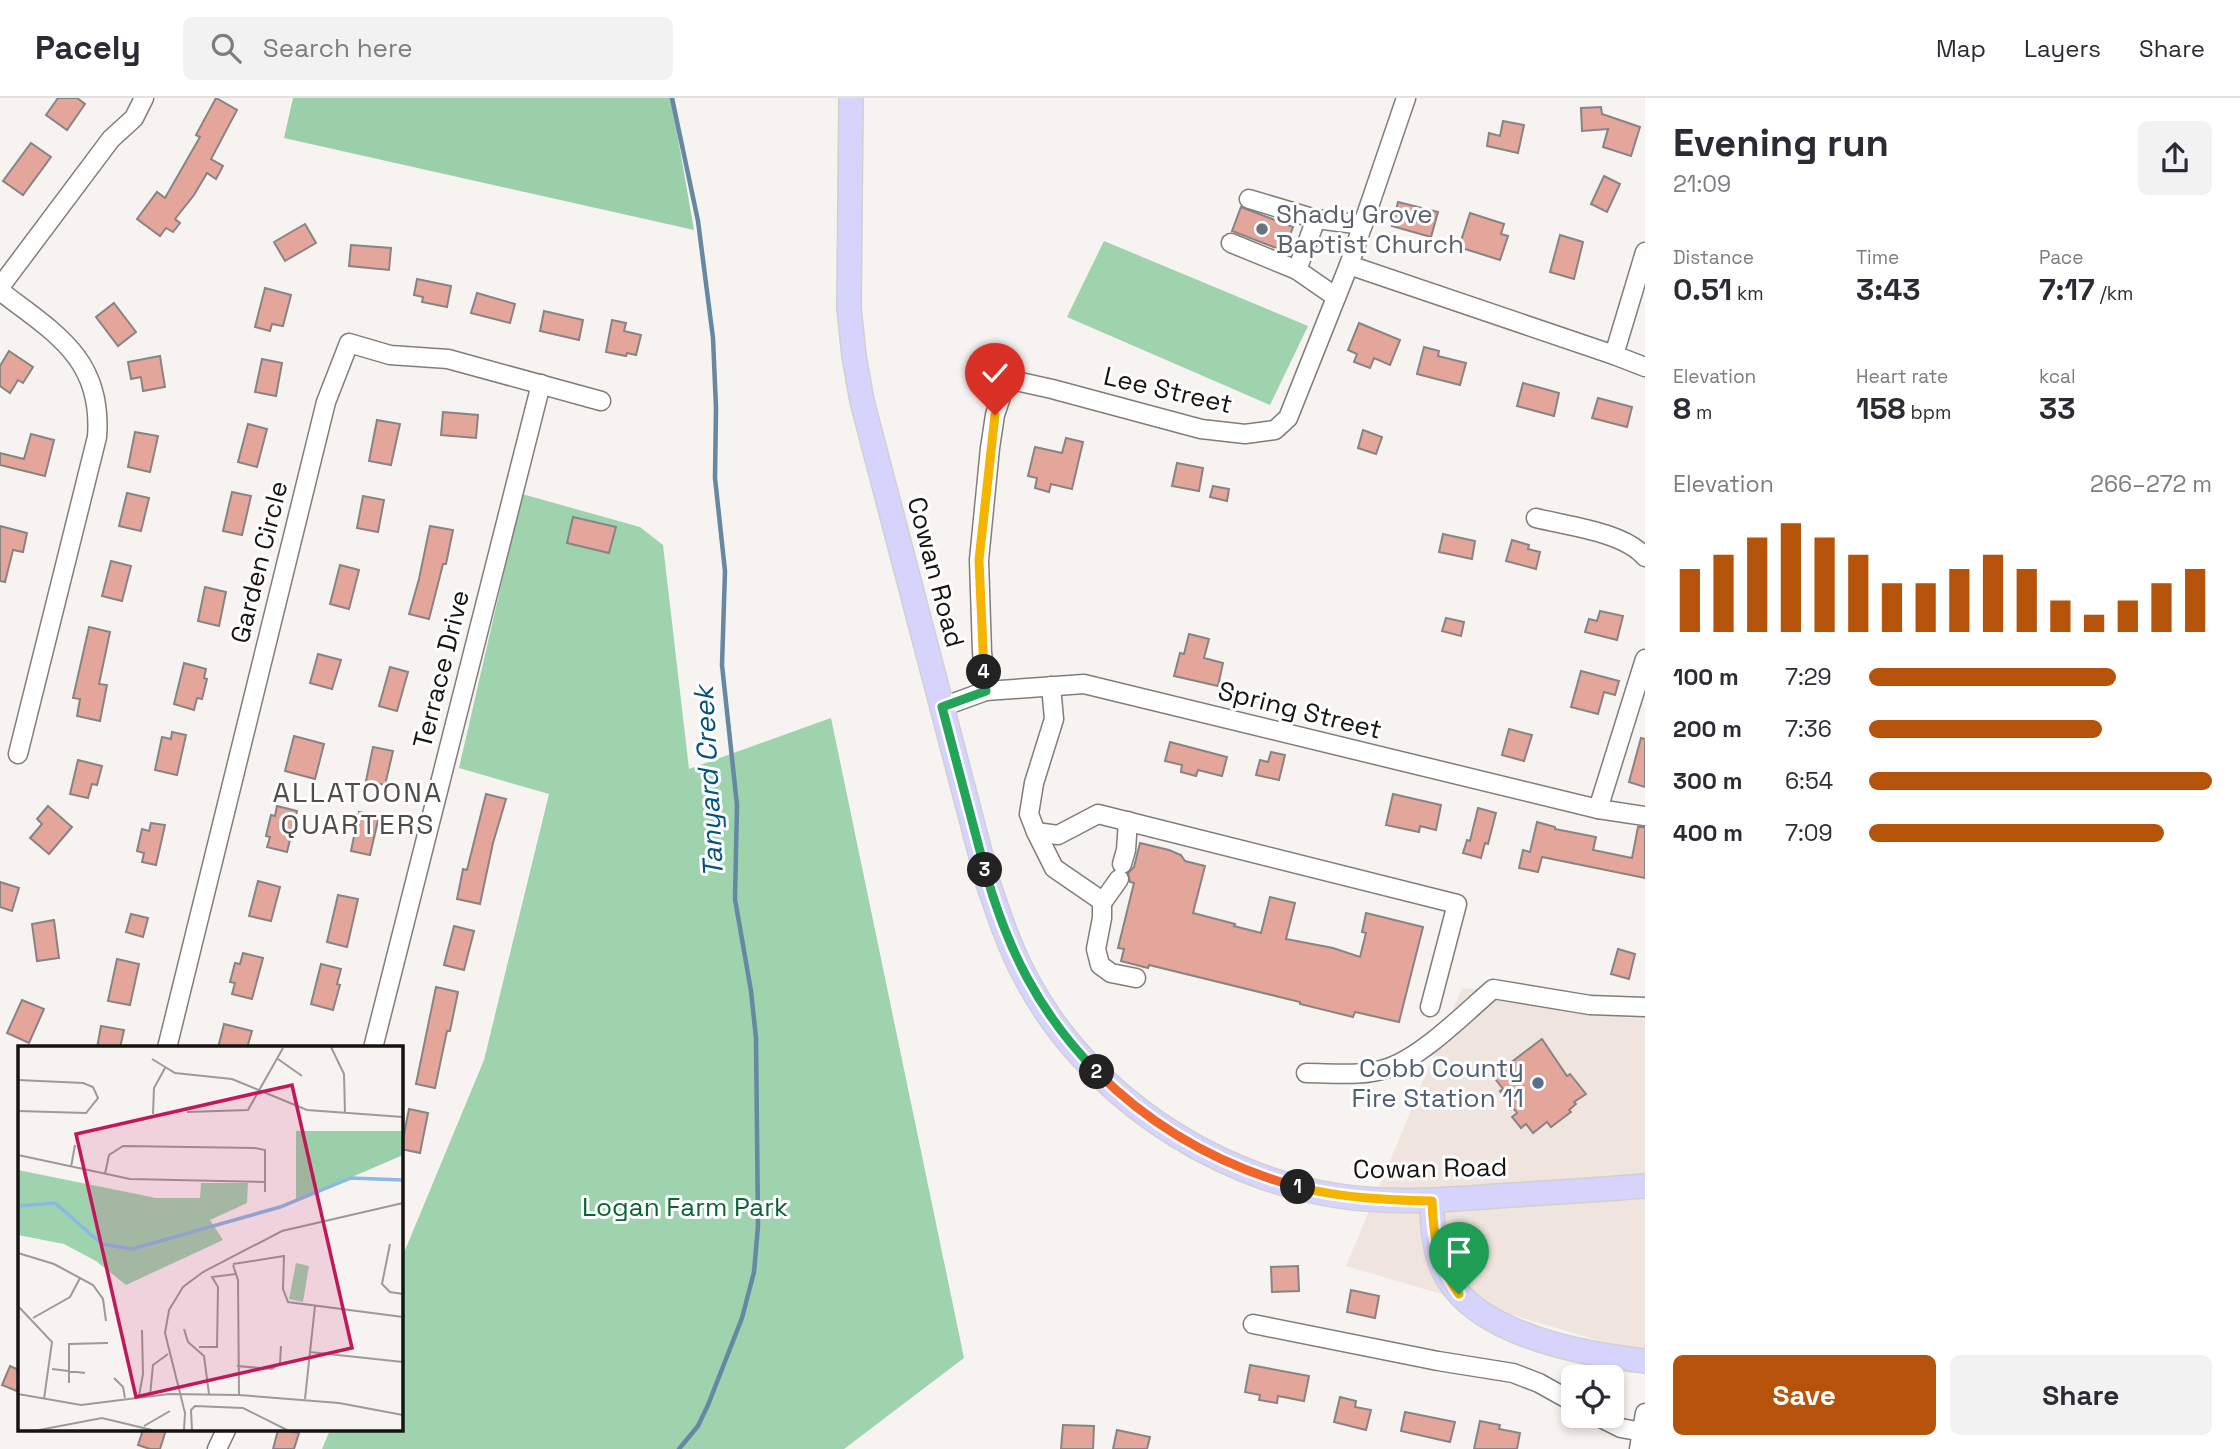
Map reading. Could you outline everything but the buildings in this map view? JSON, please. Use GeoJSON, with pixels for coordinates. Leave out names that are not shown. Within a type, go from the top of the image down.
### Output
{"type":"FeatureCollection","features":[{"type":"Feature","properties":{"kind":"main road","name":"Cowan Road"},"geometry":{"type":"LineString","coordinates":[[851,98],[849,308],[854,356],[866,415],[979,849],[1004,932],[1026,978],[1053,1021],[1117,1092],[1172,1134],[1233,1166],[1264,1178],[1339,1196],[1384,1200],[1432,1201],[1645,1186]]}},
{"type":"Feature","properties":{"kind":"main road"},"geometry":{"type":"LineString","coordinates":[[1432,1201],[1433,1235],[1443,1268],[1459,1294],[1474,1308],[1503,1325],[1536,1338],[1587,1352],[1645,1361]]}},
{"type":"Feature","properties":{"kind":"street"},"geometry":{"type":"LineString","coordinates":[[18,754],[97,437],[99,414],[86,369],[67,344],[0,289],[111,139],[134,118],[144,98]]}},
{"type":"Feature","properties":{"kind":"street","name":"Lee Street"},"geometry":{"type":"LineString","coordinates":[[986,691],[979,560],[995,415],[1007,380],[1052,389],[1200,429],[1245,434],[1275,430],[1288,418],[1349,265],[1406,98]]}},
{"type":"Feature","properties":{"kind":"street"},"geometry":{"type":"LineString","coordinates":[[1250,199],[1316,219],[1363,225]]}},
{"type":"Feature","properties":{"kind":"street"},"geometry":{"type":"LineString","coordinates":[[1297,270],[1316,219]]}},
{"type":"Feature","properties":{"kind":"street"},"geometry":{"type":"LineString","coordinates":[[1231,243],[1297,270],[1336,297]]}},
{"type":"Feature","properties":{"kind":"street"},"geometry":{"type":"LineString","coordinates":[[1614,355],[1645,252]]}},
{"type":"Feature","properties":{"kind":"street"},"geometry":{"type":"LineString","coordinates":[[1349,265],[1645,367]]}},
{"type":"Feature","properties":{"kind":"street","name":"Garden Circle"},"geometry":{"type":"LineString","coordinates":[[166,1046],[326,402],[349,343],[390,355],[448,359],[601,401]]}},
{"type":"Feature","properties":{"kind":"street","name":"Terrace Drive"},"geometry":{"type":"LineString","coordinates":[[374,1046],[541,384]]}},
{"type":"Feature","properties":{"kind":"street"},"geometry":{"type":"LineString","coordinates":[[1536,518],[1622,539],[1645,557]]}},
{"type":"Feature","properties":{"kind":"street"},"geometry":{"type":"LineString","coordinates":[[1598,810],[1645,659]]}},
{"type":"Feature","properties":{"kind":"street","name":"Spring Street"},"geometry":{"type":"LineString","coordinates":[[942,707],[986,691],[1084,684],[1598,810],[1645,816]]}},
{"type":"Feature","properties":{"kind":"street"},"geometry":{"type":"LineString","coordinates":[[1051,686],[1054,719],[1034,783],[1029,814],[1054,868],[1102,903]]}},
{"type":"Feature","properties":{"kind":"street"},"geometry":{"type":"LineString","coordinates":[[1036,832],[1058,835],[1098,814],[1457,904],[1430,1007]]}},
{"type":"Feature","properties":{"kind":"street"},"geometry":{"type":"LineString","coordinates":[[1128,821],[1126,850],[1120,871],[1102,903],[1096,949],[1100,965],[1111,973],[1136,978]]}},
{"type":"Feature","properties":{"kind":"street"},"geometry":{"type":"LineString","coordinates":[[1306,1073],[1355,1073],[1388,1068],[1416,1053],[1493,989],[1590,1005],[1645,1007]]}},
{"type":"Feature","properties":{"kind":"street"},"geometry":{"type":"LineString","coordinates":[[1254,1324],[1513,1374],[1561,1395]]}},
{"type":"Feature","properties":{"kind":"street"},"geometry":{"type":"LineString","coordinates":[[1621,1428],[1641,1441],[1645,1413]]}},
{"type":"Feature","properties":{"kind":"street"},"geometry":{"type":"LineString","coordinates":[[217,1449],[225,1432]]}},
{"type":"Feature","properties":{"kind":"shaded area"},"geometry":{"type":"Polygon","coordinates":[[[1462,988],[1645,1004],[1645,1354],[1346,1266],[1462,988]]]}},
{"type":"Feature","properties":{"kind":"green space"},"geometry":{"type":"Polygon","coordinates":[[[293,98],[671,98],[694,230],[284,138],[293,98]]]}},
{"type":"Feature","properties":{"kind":"green space"},"geometry":{"type":"Polygon","coordinates":[[[1104,241],[1308,326],[1270,405],[1067,317],[1104,241]]]}},
{"type":"Feature","properties":{"kind":"green space","name":"Logan Farm Park"},"geometry":{"type":"Polygon","coordinates":[[[522,494],[640,527],[663,545],[689,769],[831,718],[964,1358],[844,1449],[322,1449],[329,1432],[402,1432],[402,1258],[484,1060],[549,794],[459,768],[522,494]]]}},
{"type":"Feature","properties":{"kind":"waterway","name":"Tanyard Creek"},"geometry":{"type":"LineString","coordinates":[[672,98],[698,221],[713,338],[715,478],[725,571],[722,665],[737,805],[735,899],[756,1038],[758,1226],[754,1272],[742,1318],[698,1426],[679,1449]]}},
{"type":"Feature","properties":{"kind":"place","name":"Shady Grove Baptist Church"},"geometry":{"type":"Point","coordinates":[1262,229]}},
{"type":"Feature","properties":{"kind":"place","name":"Cobb County Fire Station 11"},"geometry":{"type":"Point","coordinates":[1538,1083]}},
{"type":"Feature","properties":{"kind":"district","name":"ALLATOONA QUARTERS"},"geometry":{"type":"Point","coordinates":[358,808]}},
{"type":"Feature","properties":{"kind":"route"},"geometry":{"type":"LineString","coordinates":[[995,415],[979,560],[986,691],[942,707],[988,883],[1004,932],[1026,978],[1053,1021],[1117,1092],[1172,1134],[1200,1150],[1264,1178],[1299,1188],[1339,1196],[1432,1201],[1433,1235],[1439,1258],[1459,1294]]}}]}
